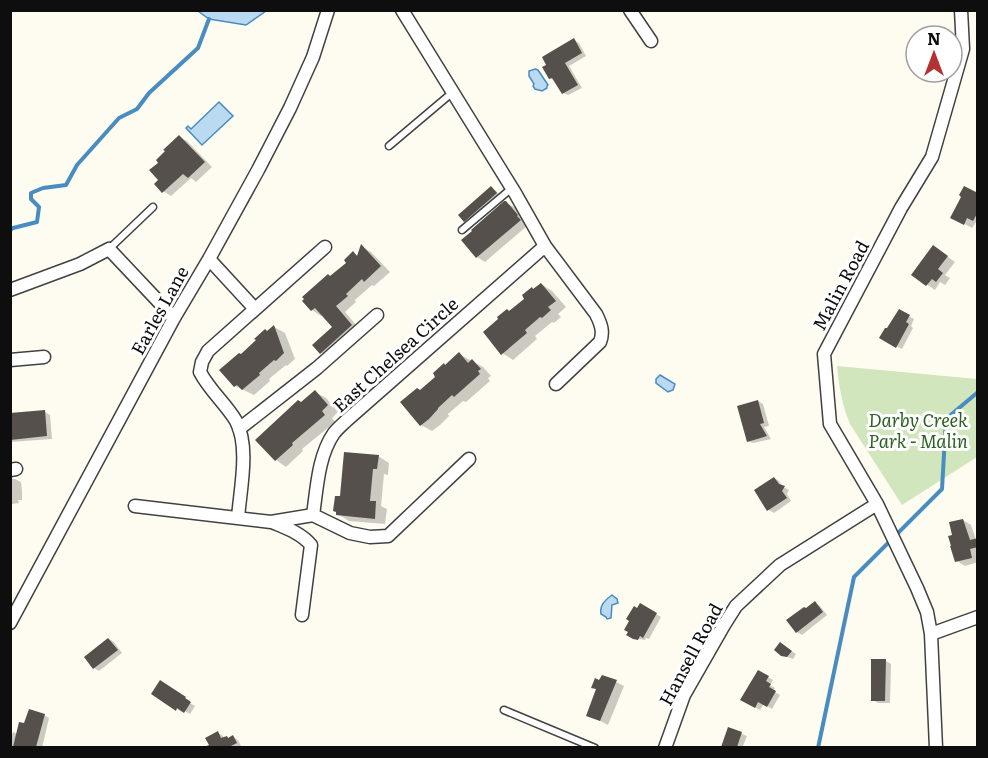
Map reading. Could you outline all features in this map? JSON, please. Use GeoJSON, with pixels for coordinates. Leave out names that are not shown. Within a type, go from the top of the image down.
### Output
{"type":"FeatureCollection","features":[{"type":"Feature","properties":{"kind":"street","name":"Earles Lane"},"geometry":{"type":"LineString","coordinates":[[10,623],[174,318],[258,170],[313,57],[328,10]]}},
{"type":"Feature","properties":{"kind":"street"},"geometry":{"type":"LineString","coordinates":[[402,10],[512,188],[545,246],[600,322],[603,336],[600,342],[556,384]]}},
{"type":"Feature","properties":{"kind":"street"},"geometry":{"type":"LineString","coordinates":[[630,10],[651,41]]}},
{"type":"Feature","properties":{"kind":"street","name":"Malin Road"},"geometry":{"type":"LineString","coordinates":[[936,747],[931,634],[927,612],[877,504],[830,424],[824,354],[901,208],[932,157],[963,49],[961,10]]}},
{"type":"Feature","properties":{"kind":"street","name":"East Chelsea Circle"},"geometry":{"type":"LineString","coordinates":[[313,515],[320,470],[328,445],[335,433],[545,246]]}},
{"type":"Feature","properties":{"kind":"street"},"geometry":{"type":"LineString","coordinates":[[237,518],[243,445],[235,420],[207,385],[200,372],[202,362],[208,351],[325,247]]}},
{"type":"Feature","properties":{"kind":"street"},"geometry":{"type":"LineString","coordinates":[[10,290],[80,264],[109,249],[174,318]]}},
{"type":"Feature","properties":{"kind":"street"},"geometry":{"type":"LineString","coordinates":[[209,259],[255,309]]}},
{"type":"Feature","properties":{"kind":"street"},"geometry":{"type":"LineString","coordinates":[[239,429],[317,368],[377,315]]}},
{"type":"Feature","properties":{"kind":"street"},"geometry":{"type":"LineString","coordinates":[[10,360],[44,357]]}},
{"type":"Feature","properties":{"kind":"street"},"geometry":{"type":"LineString","coordinates":[[135,506],[272,522],[313,515],[350,533],[370,537],[388,536],[469,459]]}},
{"type":"Feature","properties":{"kind":"street","name":"Hansell Road"},"geometry":{"type":"LineString","coordinates":[[665,747],[684,695],[736,606],[780,565],[877,504]]}},
{"type":"Feature","properties":{"kind":"street"},"geometry":{"type":"LineString","coordinates":[[272,522],[299,534],[311,545],[302,615]]}},
{"type":"Feature","properties":{"kind":"street"},"geometry":{"type":"LineString","coordinates":[[931,634],[978,617]]}},
{"type":"Feature","properties":{"kind":"lane"},"geometry":{"type":"LineString","coordinates":[[389,146],[453,92]]}},
{"type":"Feature","properties":{"kind":"lane"},"geometry":{"type":"LineString","coordinates":[[462,230],[512,188]]}},
{"type":"Feature","properties":{"kind":"lane"},"geometry":{"type":"LineString","coordinates":[[109,249],[153,207]]}},
{"type":"Feature","properties":{"kind":"lane"},"geometry":{"type":"LineString","coordinates":[[504,710],[595,747]]}},
{"type":"Feature","properties":{"kind":"green space","name":"Darby Creek Park - Malin"},"geometry":{"type":"Polygon","coordinates":[[[837,366],[977,379],[977,457],[902,505],[850,424],[841,396],[837,366]]]}},
{"type":"Feature","properties":{"kind":"water"},"geometry":{"type":"Polygon","coordinates":[[[198,11],[266,11],[246,25],[209,19],[198,11]]]}},
{"type":"Feature","properties":{"kind":"water"},"geometry":{"type":"Polygon","coordinates":[[[535,69],[548,85],[542,91],[535,89],[529,76],[529,71],[535,69]]]}},
{"type":"Feature","properties":{"kind":"water"},"geometry":{"type":"Polygon","coordinates":[[[219,102],[233,116],[202,145],[186,128],[188,126],[191,129],[219,102]]]}},
{"type":"Feature","properties":{"kind":"water"},"geometry":{"type":"Polygon","coordinates":[[[660,375],[675,384],[673,390],[668,392],[656,383],[660,375]]]}},
{"type":"Feature","properties":{"kind":"water"},"geometry":{"type":"Polygon","coordinates":[[[612,595],[618,603],[612,605],[611,618],[607,619],[601,614],[601,608],[605,600],[612,595]]]}},
{"type":"Feature","properties":{"kind":"building"},"geometry":{"type":"Polygon","coordinates":[[[574,38],[582,53],[565,63],[578,85],[562,94],[542,67],[546,65],[542,57],[574,38]]]}},
{"type":"Feature","properties":{"kind":"building"},"geometry":{"type":"Polygon","coordinates":[[[179,135],[205,162],[188,178],[183,174],[162,193],[154,184],[158,180],[149,170],[158,163],[156,160],[165,151],[163,150],[179,135]]]}},
{"type":"Feature","properties":{"kind":"building"},"geometry":{"type":"Polygon","coordinates":[[[491,186],[497,193],[464,222],[458,215],[491,186]]]}},
{"type":"Feature","properties":{"kind":"building"},"geometry":{"type":"Polygon","coordinates":[[[964,186],[978,193],[978,212],[973,221],[967,218],[964,225],[950,218],[964,186]]]}},
{"type":"Feature","properties":{"kind":"building"},"geometry":{"type":"Polygon","coordinates":[[[504,201],[521,220],[476,258],[461,240],[504,201]]]}},
{"type":"Feature","properties":{"kind":"building"},"geometry":{"type":"Polygon","coordinates":[[[361,244],[381,266],[364,282],[362,279],[336,306],[352,325],[320,354],[312,345],[332,327],[315,308],[311,311],[302,301],[304,299],[302,297],[328,274],[330,276],[346,263],[344,260],[353,251],[357,256],[361,244]]]}},
{"type":"Feature","properties":{"kind":"building"},"geometry":{"type":"Polygon","coordinates":[[[933,245],[948,256],[938,269],[943,273],[936,282],[932,279],[926,286],[911,275],[933,245]]]}},
{"type":"Feature","properties":{"kind":"building"},"geometry":{"type":"Polygon","coordinates":[[[541,283],[556,301],[548,307],[551,310],[525,330],[527,333],[501,355],[483,332],[498,319],[497,317],[524,299],[522,295],[541,283]]]}},
{"type":"Feature","properties":{"kind":"building"},"geometry":{"type":"Polygon","coordinates":[[[899,309],[910,315],[906,322],[909,324],[896,348],[879,338],[899,309]]]}},
{"type":"Feature","properties":{"kind":"building"},"geometry":{"type":"Polygon","coordinates":[[[274,325],[284,353],[242,390],[237,385],[234,387],[219,370],[239,353],[241,354],[265,329],[267,331],[274,325]]]}},
{"type":"Feature","properties":{"kind":"building"},"geometry":{"type":"Polygon","coordinates":[[[459,352],[468,363],[472,359],[481,369],[478,371],[480,374],[454,397],[452,395],[420,426],[400,402],[417,388],[420,390],[435,377],[433,373],[459,352]]]}},
{"type":"Feature","properties":{"kind":"building"},"geometry":{"type":"Polygon","coordinates":[[[315,390],[328,405],[322,411],[325,415],[275,461],[255,440],[298,400],[301,402],[315,390]]]}},
{"type":"Feature","properties":{"kind":"building"},"geometry":{"type":"Polygon","coordinates":[[[758,400],[764,423],[760,424],[767,436],[747,442],[737,406],[758,400]]]}},
{"type":"Feature","properties":{"kind":"building"},"geometry":{"type":"Polygon","coordinates":[[[45,410],[47,436],[10,440],[10,413],[45,410]]]}},
{"type":"Feature","properties":{"kind":"building"},"geometry":{"type":"Polygon","coordinates":[[[344,452],[379,455],[377,469],[373,469],[370,501],[376,501],[375,519],[336,515],[333,511],[335,496],[340,496],[344,452]]]}},
{"type":"Feature","properties":{"kind":"building"},"geometry":{"type":"Polygon","coordinates":[[[774,477],[779,484],[785,486],[782,491],[787,498],[767,511],[754,490],[774,477]]]}},
{"type":"Feature","properties":{"kind":"building"},"geometry":{"type":"Polygon","coordinates":[[[963,519],[970,540],[978,538],[978,547],[970,549],[972,558],[955,562],[948,536],[952,535],[949,522],[963,519]]]}},
{"type":"Feature","properties":{"kind":"building"},"geometry":{"type":"Polygon","coordinates":[[[815,601],[823,612],[796,633],[786,620],[815,601]]]}},
{"type":"Feature","properties":{"kind":"building"},"geometry":{"type":"Polygon","coordinates":[[[640,603],[657,613],[643,638],[640,636],[638,640],[626,635],[628,632],[624,630],[629,621],[626,619],[634,606],[637,608],[640,603]]]}},
{"type":"Feature","properties":{"kind":"building"},"geometry":{"type":"Polygon","coordinates":[[[108,638],[118,650],[93,669],[84,657],[108,638]]]}},
{"type":"Feature","properties":{"kind":"building"},"geometry":{"type":"Polygon","coordinates":[[[780,642],[792,651],[787,657],[781,656],[774,650],[780,642]]]}},
{"type":"Feature","properties":{"kind":"building"},"geometry":{"type":"Polygon","coordinates":[[[871,659],[886,659],[885,701],[871,701],[871,659]]]}},
{"type":"Feature","properties":{"kind":"building"},"geometry":{"type":"Polygon","coordinates":[[[758,670],[769,676],[766,681],[771,684],[769,687],[776,691],[767,707],[758,702],[755,708],[740,700],[758,670]]]}},
{"type":"Feature","properties":{"kind":"building"},"geometry":{"type":"Polygon","coordinates":[[[602,675],[617,680],[600,721],[586,716],[596,689],[591,688],[595,678],[599,680],[602,675]]]}},
{"type":"Feature","properties":{"kind":"building"},"geometry":{"type":"Polygon","coordinates":[[[160,680],[191,702],[184,713],[177,708],[176,711],[151,694],[160,680]]]}},
{"type":"Feature","properties":{"kind":"building"},"geometry":{"type":"Polygon","coordinates":[[[29,709],[45,714],[36,747],[13,747],[19,722],[24,723],[29,709]]]}},
{"type":"Feature","properties":{"kind":"building"},"geometry":{"type":"Polygon","coordinates":[[[728,727],[742,732],[737,747],[721,747],[728,727]]]}},
{"type":"Feature","properties":{"kind":"building"},"geometry":{"type":"Polygon","coordinates":[[[218,731],[221,738],[233,735],[237,743],[232,747],[204,747],[209,745],[205,738],[218,731]]]}},
{"type":"Feature","properties":{"kind":"waterway"},"geometry":{"type":"LineString","coordinates":[[10,230],[37,222],[39,207],[31,199],[31,193],[43,188],[66,185],[77,165],[119,118],[137,109],[149,93],[198,48],[209,19]]}},
{"type":"Feature","properties":{"kind":"waterway"},"geometry":{"type":"LineString","coordinates":[[818,748],[854,577],[942,489],[946,419],[978,392]]}}]}
